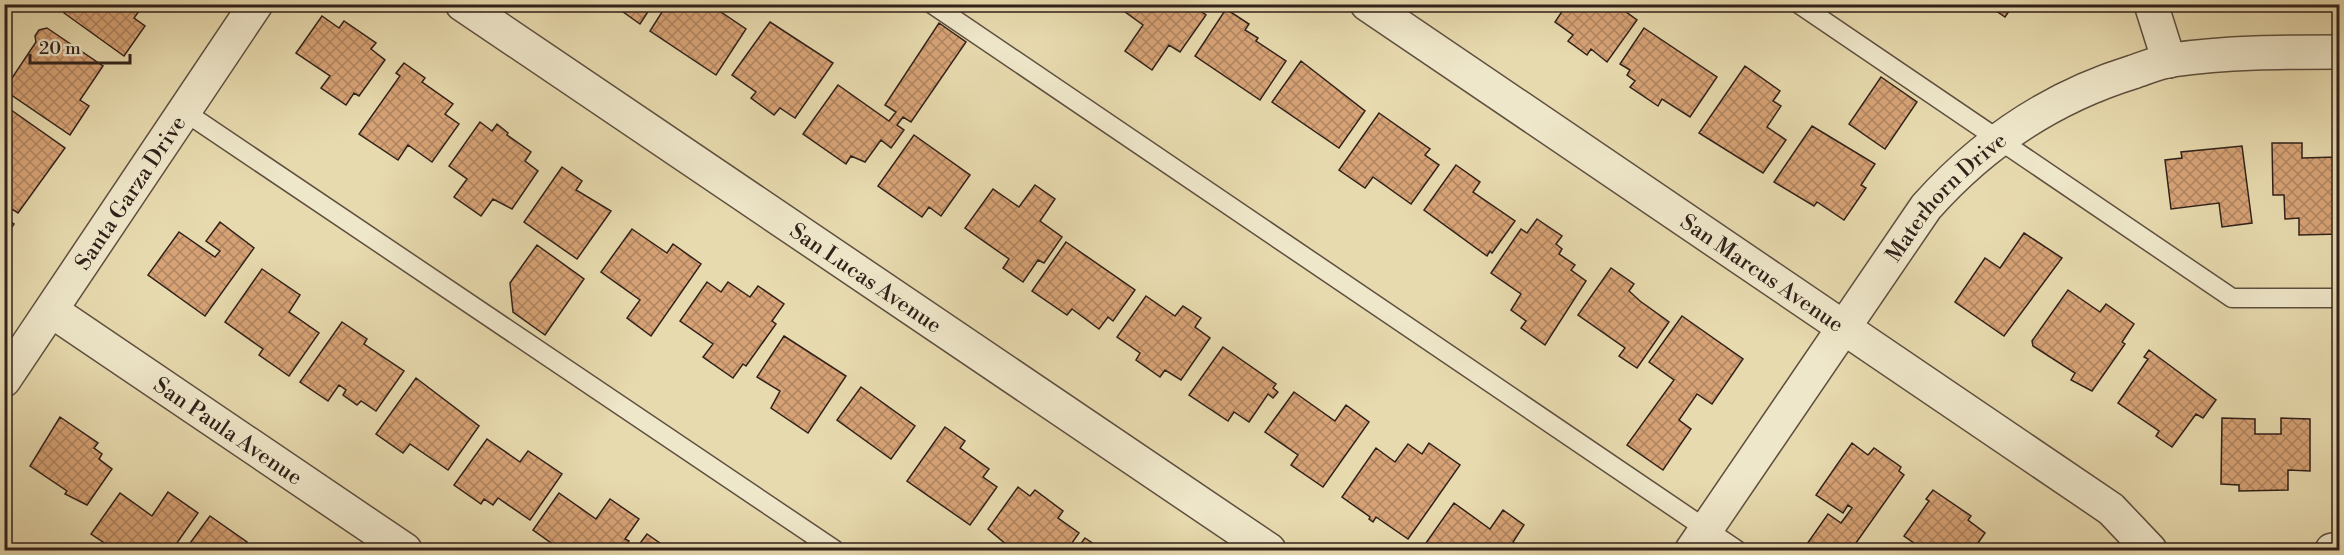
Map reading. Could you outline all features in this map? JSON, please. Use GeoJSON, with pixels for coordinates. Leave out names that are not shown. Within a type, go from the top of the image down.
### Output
{"type":"FeatureCollection","features":[{"type":"Feature","properties":{"kind":"street","name":"Santa Garza Drive"},"geometry":{"type":"LineString","coordinates":[[4,380],[256,4]]}},
{"type":"Feature","properties":{"kind":"street","name":"San Lucas Avenue"},"geometry":{"type":"LineString","coordinates":[[462,4],[1269,550]]}},
{"type":"Feature","properties":{"kind":"street","name":"San Marcus Avenue"},"geometry":{"type":"LineString","coordinates":[[1367,4],[2111,509],[2150,550]]}},
{"type":"Feature","properties":{"kind":"street"},"geometry":{"type":"LineString","coordinates":[[2151,4],[2169,61]]}},
{"type":"Feature","properties":{"kind":"street","name":"Materhorn Drive"},"geometry":{"type":"LineString","coordinates":[[1699,540],[1926,207],[1956,173],[1997,139],[2064,99],[2114,78],[2169,61],[2258,52],[2340,52]]}},
{"type":"Feature","properties":{"kind":"street","name":"San Paula Avenue"},"geometry":{"type":"LineString","coordinates":[[52,311],[405,550]]}},
{"type":"Feature","properties":{"kind":"street"},"geometry":{"type":"LineString","coordinates":[[2331,550],[2340,549]]}},
{"type":"Feature","properties":{"kind":"lane"},"geometry":{"type":"LineString","coordinates":[[933,4],[1699,540],[1737,550]]}},
{"type":"Feature","properties":{"kind":"lane"},"geometry":{"type":"LineString","coordinates":[[1798,4],[2232,298],[2340,298]]}},
{"type":"Feature","properties":{"kind":"lane"},"geometry":{"type":"LineString","coordinates":[[185,112],[836,550]]}},
{"type":"Feature","properties":{"kind":"building"},"geometry":{"type":"Polygon","coordinates":[[[72,4],[144,4],[134,18],[145,26],[124,56],[64,13],[72,4]]]}},
{"type":"Feature","properties":{"kind":"building"},"geometry":{"type":"Polygon","coordinates":[[[612,4],[653,4],[640,24],[612,4]]]}},
{"type":"Feature","properties":{"kind":"building"},"geometry":{"type":"Polygon","coordinates":[[[667,4],[709,4],[746,29],[716,75],[650,31],[667,4]]]}},
{"type":"Feature","properties":{"kind":"building"},"geometry":{"type":"Polygon","coordinates":[[[1114,4],[1191,4],[1206,15],[1180,52],[1169,45],[1152,70],[1125,51],[1143,25],[1114,4]]]}},
{"type":"Feature","properties":{"kind":"building"},"geometry":{"type":"Polygon","coordinates":[[[1567,4],[1615,4],[1637,20],[1607,62],[1591,49],[1587,55],[1568,41],[1573,35],[1555,22],[1567,4]]]}},
{"type":"Feature","properties":{"kind":"building"},"geometry":{"type":"Polygon","coordinates":[[[1986,4],[2014,4],[2005,17],[1986,4]]]}},
{"type":"Feature","properties":{"kind":"building"},"geometry":{"type":"Polygon","coordinates":[[[1226,9],[1249,24],[1245,30],[1258,38],[1256,41],[1286,61],[1260,100],[1195,56],[1226,9]]]}},
{"type":"Feature","properties":{"kind":"building"},"geometry":{"type":"Polygon","coordinates":[[[322,16],[339,28],[344,21],[376,43],[371,49],[385,60],[359,96],[354,93],[346,105],[321,88],[330,76],[296,53],[322,16]]]}},
{"type":"Feature","properties":{"kind":"building"},"geometry":{"type":"Polygon","coordinates":[[[770,22],[833,63],[795,118],[780,108],[774,115],[751,98],[756,92],[732,75],[770,22]]]}},
{"type":"Feature","properties":{"kind":"building"},"geometry":{"type":"Polygon","coordinates":[[[939,23],[966,42],[911,122],[903,117],[897,125],[904,130],[891,148],[881,140],[865,162],[851,156],[846,164],[803,134],[838,85],[889,121],[896,112],[885,105],[939,23]]]}},
{"type":"Feature","properties":{"kind":"building"},"geometry":{"type":"Polygon","coordinates":[[[47,28],[103,66],[80,100],[89,106],[70,135],[4,90],[36,42],[35,36],[39,30],[47,28]]]}},
{"type":"Feature","properties":{"kind":"building"},"geometry":{"type":"Polygon","coordinates":[[[1644,28],[1717,77],[1690,117],[1662,99],[1658,106],[1630,87],[1635,81],[1627,75],[1630,70],[1620,64],[1644,28]]]}},
{"type":"Feature","properties":{"kind":"building"},"geometry":{"type":"Polygon","coordinates":[[[1301,61],[1365,111],[1339,148],[1272,102],[1301,61]]]}},
{"type":"Feature","properties":{"kind":"building"},"geometry":{"type":"Polygon","coordinates":[[[404,63],[425,78],[422,82],[453,104],[445,114],[459,124],[432,162],[408,145],[398,160],[359,134],[400,76],[396,73],[404,63]]]}},
{"type":"Feature","properties":{"kind":"building"},"geometry":{"type":"Polygon","coordinates":[[[1745,66],[1780,91],[1773,101],[1781,106],[1767,127],[1786,140],[1763,173],[1699,133],[1745,66]]]}},
{"type":"Feature","properties":{"kind":"building"},"geometry":{"type":"Polygon","coordinates":[[[1881,77],[1917,102],[1885,149],[1849,124],[1881,77]]]}},
{"type":"Feature","properties":{"kind":"building"},"geometry":{"type":"Polygon","coordinates":[[[4,105],[65,148],[18,213],[4,204],[4,105]]]}},
{"type":"Feature","properties":{"kind":"building"},"geometry":{"type":"Polygon","coordinates":[[[1379,113],[1430,149],[1425,155],[1439,165],[1411,204],[1373,177],[1365,188],[1339,170],[1379,113]]]}},
{"type":"Feature","properties":{"kind":"building"},"geometry":{"type":"Polygon","coordinates":[[[480,122],[492,131],[497,124],[508,133],[507,135],[531,152],[525,161],[538,171],[512,209],[493,199],[481,216],[454,197],[467,179],[449,166],[480,122]]]}},
{"type":"Feature","properties":{"kind":"building"},"geometry":{"type":"Polygon","coordinates":[[[1812,126],[1875,164],[1861,185],[1866,188],[1844,220],[1817,202],[1814,206],[1774,182],[1812,126]]]}},
{"type":"Feature","properties":{"kind":"building"},"geometry":{"type":"Polygon","coordinates":[[[914,135],[970,175],[941,216],[929,207],[922,217],[878,186],[914,135]]]}},
{"type":"Feature","properties":{"kind":"building"},"geometry":{"type":"Polygon","coordinates":[[[2272,143],[2302,143],[2302,158],[2338,157],[2340,149],[2340,234],[2299,235],[2299,218],[2285,219],[2284,195],[2273,195],[2272,143]]]}},
{"type":"Feature","properties":{"kind":"building"},"geometry":{"type":"Polygon","coordinates":[[[2242,146],[2252,223],[2222,227],[2219,203],[2171,209],[2165,160],[2182,158],[2181,152],[2242,146]]]}},
{"type":"Feature","properties":{"kind":"building"},"geometry":{"type":"Polygon","coordinates":[[[1456,165],[1480,182],[1473,192],[1515,221],[1492,253],[1490,251],[1487,256],[1424,210],[1456,165]]]}},
{"type":"Feature","properties":{"kind":"building"},"geometry":{"type":"Polygon","coordinates":[[[562,167],[582,181],[576,190],[611,211],[577,259],[524,222],[562,167]]]}},
{"type":"Feature","properties":{"kind":"building"},"geometry":{"type":"Polygon","coordinates":[[[1035,185],[1055,199],[1040,221],[1062,237],[1044,263],[1038,260],[1023,282],[1003,268],[1009,259],[965,228],[993,189],[1019,207],[1035,185]]]}},
{"type":"Feature","properties":{"kind":"building"},"geometry":{"type":"Polygon","coordinates":[[[4,218],[14,224],[4,239],[4,218]]]}},
{"type":"Feature","properties":{"kind":"building"},"geometry":{"type":"Polygon","coordinates":[[[1537,219],[1562,236],[1556,244],[1562,249],[1559,254],[1575,265],[1571,270],[1586,281],[1545,345],[1521,328],[1526,321],[1511,310],[1521,294],[1491,273],[1521,229],[1527,233],[1537,219]]]}},
{"type":"Feature","properties":{"kind":"building"},"geometry":{"type":"Polygon","coordinates":[[[220,222],[254,248],[205,316],[148,275],[179,232],[215,257],[220,251],[206,241],[220,222]]]}},
{"type":"Feature","properties":{"kind":"building"},"geometry":{"type":"Polygon","coordinates":[[[632,229],[667,253],[673,244],[701,264],[651,336],[627,318],[640,300],[601,272],[632,229]]]}},
{"type":"Feature","properties":{"kind":"building"},"geometry":{"type":"Polygon","coordinates":[[[2024,233],[2062,258],[2004,336],[1955,302],[1985,258],[2000,268],[2024,233]]]}},
{"type":"Feature","properties":{"kind":"building"},"geometry":{"type":"Polygon","coordinates":[[[1066,242],[1135,290],[1113,321],[1108,317],[1099,329],[1072,309],[1067,315],[1032,291],[1066,242]]]}},
{"type":"Feature","properties":{"kind":"building"},"geometry":{"type":"Polygon","coordinates":[[[537,245],[584,279],[545,335],[513,312],[510,283],[537,245]]]}},
{"type":"Feature","properties":{"kind":"building"},"geometry":{"type":"Polygon","coordinates":[[[1611,268],[1634,284],[1629,291],[1669,322],[1637,368],[1619,356],[1625,348],[1578,315],[1611,268]]]}},
{"type":"Feature","properties":{"kind":"building"},"geometry":{"type":"Polygon","coordinates":[[[262,269],[300,295],[289,312],[319,333],[289,376],[259,355],[263,349],[225,322],[262,269]]]}},
{"type":"Feature","properties":{"kind":"building"},"geometry":{"type":"Polygon","coordinates":[[[707,282],[721,292],[728,282],[750,297],[758,286],[784,304],[772,321],[776,324],[746,366],[743,364],[733,378],[703,357],[713,344],[680,321],[707,282]]]}},
{"type":"Feature","properties":{"kind":"building"},"geometry":{"type":"Polygon","coordinates":[[[2068,290],[2100,312],[2106,304],[2134,324],[2122,342],[2125,344],[2092,391],[2071,380],[2075,373],[2033,346],[2032,341],[2068,290]]]}},
{"type":"Feature","properties":{"kind":"building"},"geometry":{"type":"Polygon","coordinates":[[[1146,296],[1175,316],[1183,306],[1201,318],[1195,327],[1210,338],[1181,380],[1165,370],[1160,377],[1136,360],[1140,353],[1117,337],[1146,296]]]}},
{"type":"Feature","properties":{"kind":"building"},"geometry":{"type":"Polygon","coordinates":[[[1682,316],[1743,359],[1712,404],[1697,394],[1679,420],[1691,429],[1663,470],[1627,445],[1674,380],[1649,362],[1682,316]]]}},
{"type":"Feature","properties":{"kind":"building"},"geometry":{"type":"Polygon","coordinates":[[[342,322],[367,339],[364,344],[404,371],[376,411],[361,401],[357,405],[343,395],[346,390],[339,385],[328,401],[300,382],[342,322]]]}},
{"type":"Feature","properties":{"kind":"building"},"geometry":{"type":"Polygon","coordinates":[[[784,336],[846,376],[808,433],[771,408],[780,391],[757,377],[784,336]]]}},
{"type":"Feature","properties":{"kind":"building"},"geometry":{"type":"Polygon","coordinates":[[[1223,347],[1276,384],[1273,388],[1278,392],[1273,398],[1268,394],[1249,422],[1234,412],[1228,421],[1189,395],[1223,347]]]}},
{"type":"Feature","properties":{"kind":"building"},"geometry":{"type":"Polygon","coordinates":[[[2149,350],[2216,400],[2203,418],[2196,414],[2172,447],[2156,436],[2159,431],[2118,403],[2148,359],[2144,357],[2149,350]]]}},
{"type":"Feature","properties":{"kind":"building"},"geometry":{"type":"Polygon","coordinates":[[[416,378],[479,426],[448,470],[410,444],[403,453],[376,434],[416,378]]]}},
{"type":"Feature","properties":{"kind":"building"},"geometry":{"type":"Polygon","coordinates":[[[861,387],[915,426],[891,459],[837,420],[861,387]]]}},
{"type":"Feature","properties":{"kind":"building"},"geometry":{"type":"Polygon","coordinates":[[[1294,392],[1335,421],[1346,405],[1369,422],[1323,487],[1291,465],[1298,455],[1265,432],[1294,392]]]}},
{"type":"Feature","properties":{"kind":"building"},"geometry":{"type":"Polygon","coordinates":[[[60,417],[98,443],[94,448],[102,454],[99,459],[112,469],[87,505],[65,494],[67,491],[30,466],[60,417]]]}},
{"type":"Feature","properties":{"kind":"building"},"geometry":{"type":"Polygon","coordinates":[[[2222,418],[2255,419],[2255,434],[2281,434],[2281,418],[2310,419],[2310,471],[2288,470],[2288,490],[2239,491],[2239,485],[2221,484],[2222,418]]]}},
{"type":"Feature","properties":{"kind":"building"},"geometry":{"type":"Polygon","coordinates":[[[945,427],[965,441],[960,448],[989,469],[983,477],[997,487],[970,525],[907,481],[945,427]]]}},
{"type":"Feature","properties":{"kind":"building"},"geometry":{"type":"Polygon","coordinates":[[[487,439],[520,462],[528,451],[562,474],[530,520],[498,498],[493,505],[484,499],[481,504],[454,485],[487,439]]]}},
{"type":"Feature","properties":{"kind":"building"},"geometry":{"type":"Polygon","coordinates":[[[1429,443],[1460,465],[1408,539],[1376,517],[1373,522],[1369,519],[1370,517],[1342,497],[1376,448],[1395,462],[1408,444],[1422,454],[1429,443]]]}},
{"type":"Feature","properties":{"kind":"building"},"geometry":{"type":"Polygon","coordinates":[[[1852,443],[1868,455],[1874,448],[1901,467],[1899,471],[1904,475],[1851,550],[1816,550],[1807,544],[1828,514],[1841,523],[1852,508],[1848,505],[1843,513],[1816,495],[1852,443]]]}},
{"type":"Feature","properties":{"kind":"building"},"geometry":{"type":"Polygon","coordinates":[[[1018,487],[1030,496],[1035,490],[1063,511],[1058,518],[1079,533],[1067,550],[1013,550],[988,529],[1018,487]]]}},
{"type":"Feature","properties":{"kind":"building"},"geometry":{"type":"Polygon","coordinates":[[[1933,490],[1971,516],[1968,520],[1985,533],[1973,550],[1924,550],[1904,536],[1929,501],[1926,499],[1933,490]]]}},
{"type":"Feature","properties":{"kind":"building"},"geometry":{"type":"Polygon","coordinates":[[[168,492],[198,513],[172,550],[115,550],[91,534],[120,493],[152,516],[168,492]]]}},
{"type":"Feature","properties":{"kind":"building"},"geometry":{"type":"Polygon","coordinates":[[[559,493],[596,519],[610,499],[639,519],[625,539],[629,541],[623,550],[561,550],[533,530],[559,493]]]}},
{"type":"Feature","properties":{"kind":"building"},"geometry":{"type":"Polygon","coordinates":[[[1454,503],[1490,529],[1503,510],[1524,525],[1513,542],[1517,545],[1513,550],[1437,550],[1426,543],[1454,503]]]}},
{"type":"Feature","properties":{"kind":"building"},"geometry":{"type":"Polygon","coordinates":[[[210,516],[247,542],[242,550],[185,550],[210,516]]]}},
{"type":"Feature","properties":{"kind":"building"},"geometry":{"type":"Polygon","coordinates":[[[647,534],[670,550],[635,550],[647,534]]]}},
{"type":"Feature","properties":{"kind":"building"},"geometry":{"type":"Polygon","coordinates":[[[1085,538],[1103,550],[1076,550],[1085,538]]]}}]}
